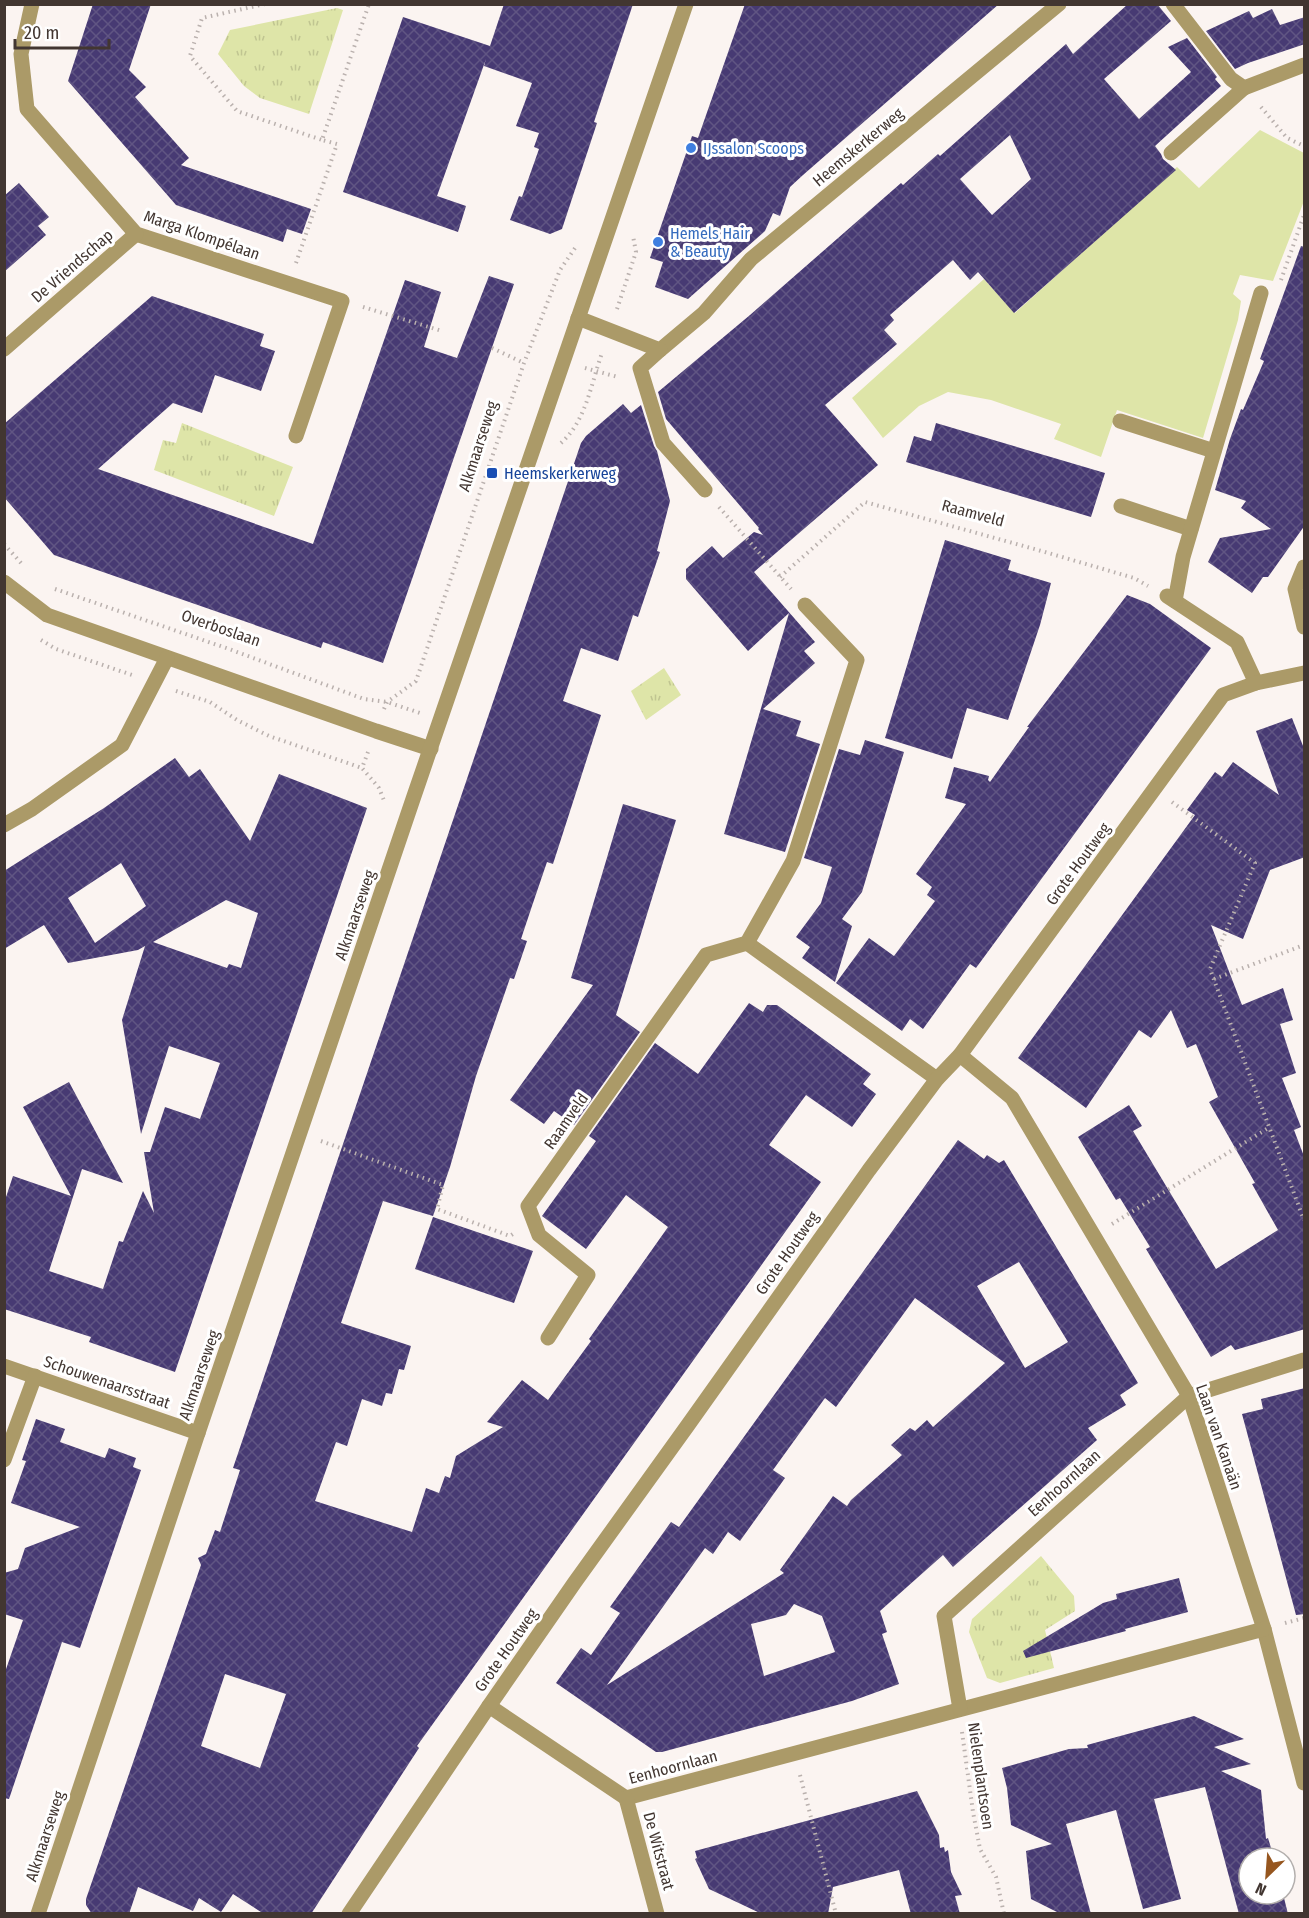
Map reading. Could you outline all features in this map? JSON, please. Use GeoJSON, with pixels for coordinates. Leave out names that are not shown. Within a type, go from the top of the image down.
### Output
{"type":"FeatureCollection","features":[{"type":"Feature","properties":{"kind":"street","name":"Marga Klompélaan"},"geometry":{"type":"LineString","coordinates":[[32,4],[21,54],[27,109],[136,234],[342,301]]}},
{"type":"Feature","properties":{"kind":"street","name":"Alkmaarseweg"},"geometry":{"type":"LineString","coordinates":[[38,1914],[198,1433],[686,4]]}},
{"type":"Feature","properties":{"kind":"street","name":"Heemskerkerweg"},"geometry":{"type":"LineString","coordinates":[[705,490],[663,443],[640,368],[704,313],[751,259],[1059,4]]}},
{"type":"Feature","properties":{"kind":"street"},"geometry":{"type":"LineString","coordinates":[[1173,4],[1231,79],[1244,88]]}},
{"type":"Feature","properties":{"kind":"street"},"geometry":{"type":"LineString","coordinates":[[1171,153],[1244,88],[1305,65]]}},
{"type":"Feature","properties":{"kind":"street","name":"De Vriendschap"},"geometry":{"type":"LineString","coordinates":[[4,349],[136,234]]}},
{"type":"Feature","properties":{"kind":"street"},"geometry":{"type":"LineString","coordinates":[[1256,683],[1237,642],[1171,599],[1261,293]]}},
{"type":"Feature","properties":{"kind":"street"},"geometry":{"type":"LineString","coordinates":[[296,436],[342,301]]}},
{"type":"Feature","properties":{"kind":"street"},"geometry":{"type":"LineString","coordinates":[[578,318],[660,350]]}},
{"type":"Feature","properties":{"kind":"street"},"geometry":{"type":"LineString","coordinates":[[1120,421],[1214,451]]}},
{"type":"Feature","properties":{"kind":"street"},"geometry":{"type":"LineString","coordinates":[[1120,506],[1191,529]]}},
{"type":"Feature","properties":{"kind":"street"},"geometry":{"type":"LineString","coordinates":[[1305,567],[1295,589],[1305,627]]}},
{"type":"Feature","properties":{"kind":"street"},"geometry":{"type":"LineString","coordinates":[[4,582],[47,615],[376,731],[431,748]]}},
{"type":"Feature","properties":{"kind":"street"},"geometry":{"type":"LineString","coordinates":[[805,605],[857,660],[793,861],[747,943],[937,1079]]}},
{"type":"Feature","properties":{"kind":"street"},"geometry":{"type":"LineString","coordinates":[[4,825],[32,809],[122,745],[167,658]]}},
{"type":"Feature","properties":{"kind":"street","name":"Grote Houtweg"},"geometry":{"type":"LineString","coordinates":[[349,1914],[489,1706],[869,1170],[937,1079],[960,1055],[1223,695],[1256,683],[1305,673]]}},
{"type":"Feature","properties":{"kind":"street","name":"Raamveld"},"geometry":{"type":"LineString","coordinates":[[534,1221],[528,1206],[706,955],[747,943]]}},
{"type":"Feature","properties":{"kind":"street","name":"Laan van Kanaän"},"geometry":{"type":"LineString","coordinates":[[960,1055],[1012,1098],[1189,1396],[1264,1629],[1305,1783]]}},
{"type":"Feature","properties":{"kind":"street"},"geometry":{"type":"LineString","coordinates":[[534,1221],[539,1235],[588,1275],[548,1338]]}},
{"type":"Feature","properties":{"kind":"street","name":"Eenhoornlaan"},"geometry":{"type":"LineString","coordinates":[[960,1709],[944,1616],[1189,1396],[1305,1360]]}},
{"type":"Feature","properties":{"kind":"street","name":"Schouwenaarsstraat"},"geometry":{"type":"LineString","coordinates":[[4,1366],[198,1433]]}},
{"type":"Feature","properties":{"kind":"street"},"geometry":{"type":"LineString","coordinates":[[4,1460],[35,1376]]}},
{"type":"Feature","properties":{"kind":"street","name":"Eenhoornlaan"},"geometry":{"type":"LineString","coordinates":[[489,1706],[626,1798],[1264,1629]]}},
{"type":"Feature","properties":{"kind":"street","name":"De Witstraat"},"geometry":{"type":"LineString","coordinates":[[626,1798],[657,1914]]}},
{"type":"Feature","properties":{"kind":"path"},"geometry":{"type":"LineString","coordinates":[[265,4],[202,18],[190,56],[237,111],[336,144],[289,284]]}},
{"type":"Feature","properties":{"kind":"path"},"geometry":{"type":"LineString","coordinates":[[322,140],[369,4]]}},
{"type":"Feature","properties":{"kind":"path"},"geometry":{"type":"LineString","coordinates":[[1244,88],[1287,138],[1305,146]]}},
{"type":"Feature","properties":{"kind":"path"},"geometry":{"type":"LineString","coordinates":[[1261,293],[1279,284],[1305,215]]}},
{"type":"Feature","properties":{"kind":"path","name":"Alkmaarseweg"},"geometry":{"type":"LineString","coordinates":[[387,702],[416,681],[524,363],[560,270],[580,241]]}},
{"type":"Feature","properties":{"kind":"path"},"geometry":{"type":"LineString","coordinates":[[342,301],[442,331]]}},
{"type":"Feature","properties":{"kind":"path"},"geometry":{"type":"LineString","coordinates":[[492,348],[524,363]]}},
{"type":"Feature","properties":{"kind":"path"},"geometry":{"type":"LineString","coordinates":[[705,490],[805,605]]}},
{"type":"Feature","properties":{"kind":"path","name":"Raamveld"},"geometry":{"type":"LineString","coordinates":[[780,577],[865,502],[1134,578],[1171,599]]}},
{"type":"Feature","properties":{"kind":"path"},"geometry":{"type":"LineString","coordinates":[[4,544],[28,570]]}},
{"type":"Feature","properties":{"kind":"path","name":"Overboslaan"},"geometry":{"type":"LineString","coordinates":[[50,588],[229,649],[364,699],[387,702],[440,721]]}},
{"type":"Feature","properties":{"kind":"path"},"geometry":{"type":"LineString","coordinates":[[36,638],[56,649],[210,702],[237,720],[268,736],[363,768],[379,788],[387,808]]}},
{"type":"Feature","properties":{"kind":"path"},"geometry":{"type":"LineString","coordinates":[[363,768],[387,702]]}},
{"type":"Feature","properties":{"kind":"path"},"geometry":{"type":"LineString","coordinates":[[1155,789],[1255,863],[1210,969],[1305,1220]]}},
{"type":"Feature","properties":{"kind":"path"},"geometry":{"type":"LineString","coordinates":[[1214,979],[1305,945]]}},
{"type":"Feature","properties":{"kind":"path"},"geometry":{"type":"LineString","coordinates":[[1094,1236],[1269,1127]]}},
{"type":"Feature","properties":{"kind":"path"},"geometry":{"type":"LineString","coordinates":[[300,1134],[443,1185],[437,1209],[510,1236],[534,1221]]}},
{"type":"Feature","properties":{"kind":"path","name":"Nielenplantsoen"},"geometry":{"type":"LineString","coordinates":[[960,1709],[980,1849],[996,1877],[1004,1914]]}},
{"type":"Feature","properties":{"kind":"path"},"geometry":{"type":"LineString","coordinates":[[794,1753],[836,1914]]}},
{"type":"Feature","properties":{"kind":"green space"},"geometry":{"type":"Polygon","coordinates":[[[337,8],[343,10],[309,114],[260,98],[244,86],[218,54],[230,30],[337,8]]]}},
{"type":"Feature","properties":{"kind":"green space"},"geometry":{"type":"Polygon","coordinates":[[[1260,130],[1304,153],[1304,201],[1273,281],[1240,275],[1233,294],[1241,301],[1238,320],[1203,438],[1117,410],[1101,457],[1054,439],[1061,424],[991,400],[948,392],[919,406],[883,438],[852,398],[984,279],[1015,313],[1177,167],[1199,188],[1260,130]]]}},
{"type":"Feature","properties":{"kind":"green space"},"geometry":{"type":"Polygon","coordinates":[[[182,423],[293,467],[274,516],[154,470],[163,440],[176,443],[182,423]]]}},
{"type":"Feature","properties":{"kind":"green space"},"geometry":{"type":"Polygon","coordinates":[[[664,668],[681,695],[646,720],[631,691],[664,668]]]}},
{"type":"Feature","properties":{"kind":"green space"},"geometry":{"type":"Polygon","coordinates":[[[1041,1556],[1074,1596],[1075,1611],[1045,1630],[1054,1668],[1000,1683],[987,1678],[969,1632],[972,1619],[1041,1556]]]}},
{"type":"Feature","properties":{"kind":"building"},"geometry":{"type":"Polygon","coordinates":[[[93,4],[151,4],[129,70],[146,87],[135,97],[189,158],[181,165],[311,209],[302,234],[287,229],[283,242],[176,205],[68,81],[93,4]]]}},
{"type":"Feature","properties":{"kind":"building"},"geometry":{"type":"Polygon","coordinates":[[[504,4],[633,4],[562,229],[550,234],[510,220],[519,196],[522,197],[539,149],[534,147],[539,133],[516,126],[532,83],[484,66],[486,59],[437,196],[466,206],[458,232],[343,192],[403,17],[490,46],[504,4]]]}},
{"type":"Feature","properties":{"kind":"building"},"geometry":{"type":"Polygon","coordinates":[[[745,4],[999,4],[790,187],[780,216],[773,213],[765,231],[688,299],[655,287],[663,262],[650,258],[692,136],[698,138],[745,4]]]}},
{"type":"Feature","properties":{"kind":"building"},"geometry":{"type":"Polygon","coordinates":[[[1128,4],[1157,4],[1171,21],[1104,79],[1139,119],[1191,72],[1168,47],[1187,38],[1217,77],[1215,79],[1221,86],[1155,146],[1163,159],[1176,170],[1014,313],[978,272],[970,280],[953,260],[890,315],[894,320],[884,330],[897,344],[825,405],[878,465],[754,572],[815,642],[804,651],[815,663],[763,709],[801,721],[796,736],[820,744],[785,852],[724,834],[789,613],[748,651],[686,579],[686,569],[712,546],[723,558],[754,532],[763,535],[666,419],[658,392],[901,183],[903,185],[938,154],[940,156],[1066,44],[1073,54],[1128,4]],[[1010,135],[960,179],[992,215],[1031,179],[1010,135]]]}},
{"type":"Feature","properties":{"kind":"building"},"geometry":{"type":"Polygon","coordinates":[[[1272,9],[1280,25],[1305,17],[1305,44],[1235,69],[1206,31],[1249,11],[1253,18],[1272,9]]]}},
{"type":"Feature","properties":{"kind":"building"},"geometry":{"type":"Polygon","coordinates":[[[19,183],[49,217],[38,226],[46,235],[4,272],[4,196],[19,183]]]}},
{"type":"Feature","properties":{"kind":"building"},"geometry":{"type":"Polygon","coordinates":[[[1301,246],[1305,247],[1305,525],[1268,577],[1263,577],[1252,593],[1208,562],[1220,538],[1271,529],[1241,508],[1246,501],[1215,490],[1241,409],[1243,410],[1264,361],[1260,359],[1301,246]]]}},
{"type":"Feature","properties":{"kind":"building"},"geometry":{"type":"Polygon","coordinates":[[[489,276],[514,284],[383,663],[323,642],[321,648],[54,555],[4,497],[4,424],[152,296],[264,334],[260,346],[275,351],[261,391],[215,375],[202,413],[173,403],[98,469],[313,544],[405,280],[441,292],[424,347],[457,358],[489,276]]]}},
{"type":"Feature","properties":{"kind":"building"},"geometry":{"type":"Polygon","coordinates":[[[623,404],[631,413],[641,405],[657,451],[670,501],[657,551],[660,552],[638,617],[633,615],[618,661],[581,648],[563,701],[601,715],[553,864],[547,862],[532,906],[521,939],[527,941],[514,979],[510,978],[476,1076],[450,1167],[433,1216],[383,1201],[341,1323],[411,1346],[404,1370],[399,1369],[392,1394],[386,1393],[382,1406],[362,1399],[347,1446],[336,1442],[315,1501],[412,1532],[426,1488],[439,1493],[445,1476],[450,1478],[456,1456],[503,1427],[487,1422],[522,1380],[548,1400],[668,1227],[626,1195],[586,1249],[542,1216],[596,1141],[589,1136],[655,1043],[698,1074],[749,1003],[763,1012],[767,1005],[777,1005],[871,1074],[863,1084],[876,1094],[852,1127],[806,1095],[769,1145],[821,1182],[417,1746],[419,1748],[311,1914],[264,1914],[233,1894],[221,1912],[199,1898],[193,1911],[138,1887],[129,1914],[92,1914],[86,1905],[86,1899],[201,1565],[198,1558],[206,1554],[215,1530],[220,1532],[240,1470],[233,1468],[581,443],[623,404]],[[225,1674],[201,1746],[260,1768],[286,1694],[225,1674]]]}},
{"type":"Feature","properties":{"kind":"building"},"geometry":{"type":"Polygon","coordinates":[[[936,423],[1105,473],[1091,517],[906,462],[914,436],[931,441],[936,423]]]}},
{"type":"Feature","properties":{"kind":"building"},"geometry":{"type":"Polygon","coordinates":[[[945,540],[1011,560],[1008,570],[1051,583],[1040,625],[1008,720],[967,708],[952,759],[885,738],[945,540]]]}},
{"type":"Feature","properties":{"kind":"building"},"geometry":{"type":"Polygon","coordinates":[[[1127,595],[1150,604],[1211,648],[976,968],[970,964],[923,1029],[910,1019],[902,1031],[836,983],[869,938],[894,956],[935,901],[927,895],[932,887],[916,874],[966,804],[945,798],[954,767],[989,776],[990,782],[1029,727],[1027,727],[1127,595]]]}},
{"type":"Feature","properties":{"kind":"building"},"geometry":{"type":"Polygon","coordinates":[[[1292,718],[1305,751],[1305,857],[1270,870],[1243,939],[1211,925],[1242,1005],[1283,988],[1293,1020],[1280,1024],[1296,1073],[1282,1078],[1301,1127],[1294,1130],[1305,1159],[1305,1329],[1235,1350],[1231,1345],[1211,1357],[1146,1249],[1150,1247],[1120,1198],[1116,1200],[1078,1137],[1129,1105],[1142,1126],[1133,1131],[1216,1269],[1278,1230],[1252,1184],[1255,1183],[1209,1102],[1218,1097],[1196,1044],[1187,1048],[1171,1010],[1151,1038],[1139,1030],[1086,1108],[1018,1058],[1195,815],[1187,810],[1215,772],[1222,777],[1233,762],[1279,795],[1256,731],[1292,718]]]}},
{"type":"Feature","properties":{"kind":"building"},"geometry":{"type":"Polygon","coordinates":[[[865,740],[904,752],[862,892],[842,919],[852,926],[835,982],[802,958],[810,947],[796,937],[821,903],[832,867],[804,858],[839,749],[860,755],[865,740]]]}},
{"type":"Feature","properties":{"kind":"building"},"geometry":{"type":"Polygon","coordinates":[[[175,758],[189,777],[200,769],[250,841],[279,774],[367,808],[175,1372],[89,1342],[91,1337],[4,1309],[4,1203],[13,1176],[71,1196],[23,1107],[69,1082],[123,1183],[82,1169],[49,1271],[103,1289],[119,1241],[123,1242],[143,1191],[154,1213],[144,1152],[150,1152],[165,1107],[200,1119],[220,1063],[169,1046],[141,1134],[122,1020],[145,946],[138,950],[68,963],[44,925],[4,949],[4,871],[104,808],[175,758]],[[121,863],[68,898],[95,943],[146,906],[121,863]],[[226,900],[153,942],[227,968],[229,964],[241,968],[258,913],[226,900]]]}},
{"type":"Feature","properties":{"kind":"building"},"geometry":{"type":"Polygon","coordinates":[[[623,804],[676,820],[616,1015],[640,1032],[574,1125],[554,1111],[544,1124],[510,1100],[593,985],[571,978],[623,804]]]}},
{"type":"Feature","properties":{"kind":"building"},"geometry":{"type":"Polygon","coordinates":[[[958,1140],[984,1159],[987,1155],[999,1163],[1004,1160],[1138,1383],[1120,1395],[1126,1405],[1088,1428],[1097,1440],[953,1567],[943,1555],[880,1611],[887,1632],[882,1634],[899,1684],[852,1701],[656,1752],[556,1683],[581,1648],[591,1655],[620,1613],[610,1607],[671,1522],[679,1527],[958,1140]],[[1019,1262],[977,1286],[1025,1368],[1068,1342],[1019,1262]],[[915,1298],[836,1407],[825,1398],[773,1470],[785,1478],[740,1541],[728,1532],[713,1554],[705,1548],[607,1685],[784,1573],[780,1570],[833,1496],[847,1506],[902,1455],[891,1445],[910,1428],[915,1431],[927,1420],[933,1427],[1005,1363],[915,1298]],[[794,1604],[786,1615],[751,1624],[764,1676],[835,1652],[822,1616],[794,1604]]]}},
{"type":"Feature","properties":{"kind":"building"},"geometry":{"type":"Polygon","coordinates":[[[433,1217],[533,1251],[514,1303],[415,1269],[433,1217]]]}},
{"type":"Feature","properties":{"kind":"building"},"geometry":{"type":"Polygon","coordinates":[[[1305,1388],[1305,1614],[1296,1615],[1242,1414],[1263,1409],[1261,1399],[1305,1388]]]}},
{"type":"Feature","properties":{"kind":"building"},"geometry":{"type":"Polygon","coordinates":[[[36,1419],[65,1429],[60,1442],[105,1458],[109,1448],[136,1458],[133,1467],[141,1470],[80,1648],[62,1642],[9,1799],[4,1798],[4,1675],[23,1620],[4,1614],[4,1573],[18,1569],[25,1548],[80,1527],[11,1503],[26,1461],[22,1460],[36,1419]]]}},
{"type":"Feature","properties":{"kind":"building"},"geometry":{"type":"Polygon","coordinates":[[[1179,1578],[1188,1612],[1026,1658],[1023,1651],[1103,1603],[1117,1599],[1116,1594],[1179,1578]]]}},
{"type":"Feature","properties":{"kind":"building"},"geometry":{"type":"Polygon","coordinates":[[[1194,1716],[1244,1739],[1214,1747],[1251,1764],[1221,1771],[1261,1790],[1266,1839],[1268,1838],[1270,1846],[1237,1846],[1237,1906],[1286,1906],[1288,1914],[1239,1914],[1205,1787],[1154,1799],[1181,1899],[1143,1909],[1116,1810],[1066,1824],[1091,1914],[1061,1914],[1031,1899],[1026,1851],[1052,1844],[1011,1825],[1007,1788],[1002,1768],[1069,1749],[1088,1748],[1087,1745],[1194,1716]]]}},
{"type":"Feature","properties":{"kind":"building"},"geometry":{"type":"Polygon","coordinates":[[[917,1791],[939,1835],[940,1848],[944,1847],[945,1852],[948,1850],[951,1872],[962,1895],[955,1896],[960,1914],[911,1914],[899,1870],[833,1887],[828,1914],[762,1914],[709,1889],[695,1859],[697,1858],[695,1851],[917,1791]]]}},
{"type":"Feature","properties":{"kind":"place","name":"IJssalon Scoops"},"geometry":{"type":"Point","coordinates":[691,148]}},
{"type":"Feature","properties":{"kind":"place","name":"Hemels Hair & Beauty"},"geometry":{"type":"Point","coordinates":[658,242]}},
{"type":"Feature","properties":{"kind":"place","name":"Heemskerkerweg"},"geometry":{"type":"Point","coordinates":[492,473]}}]}
